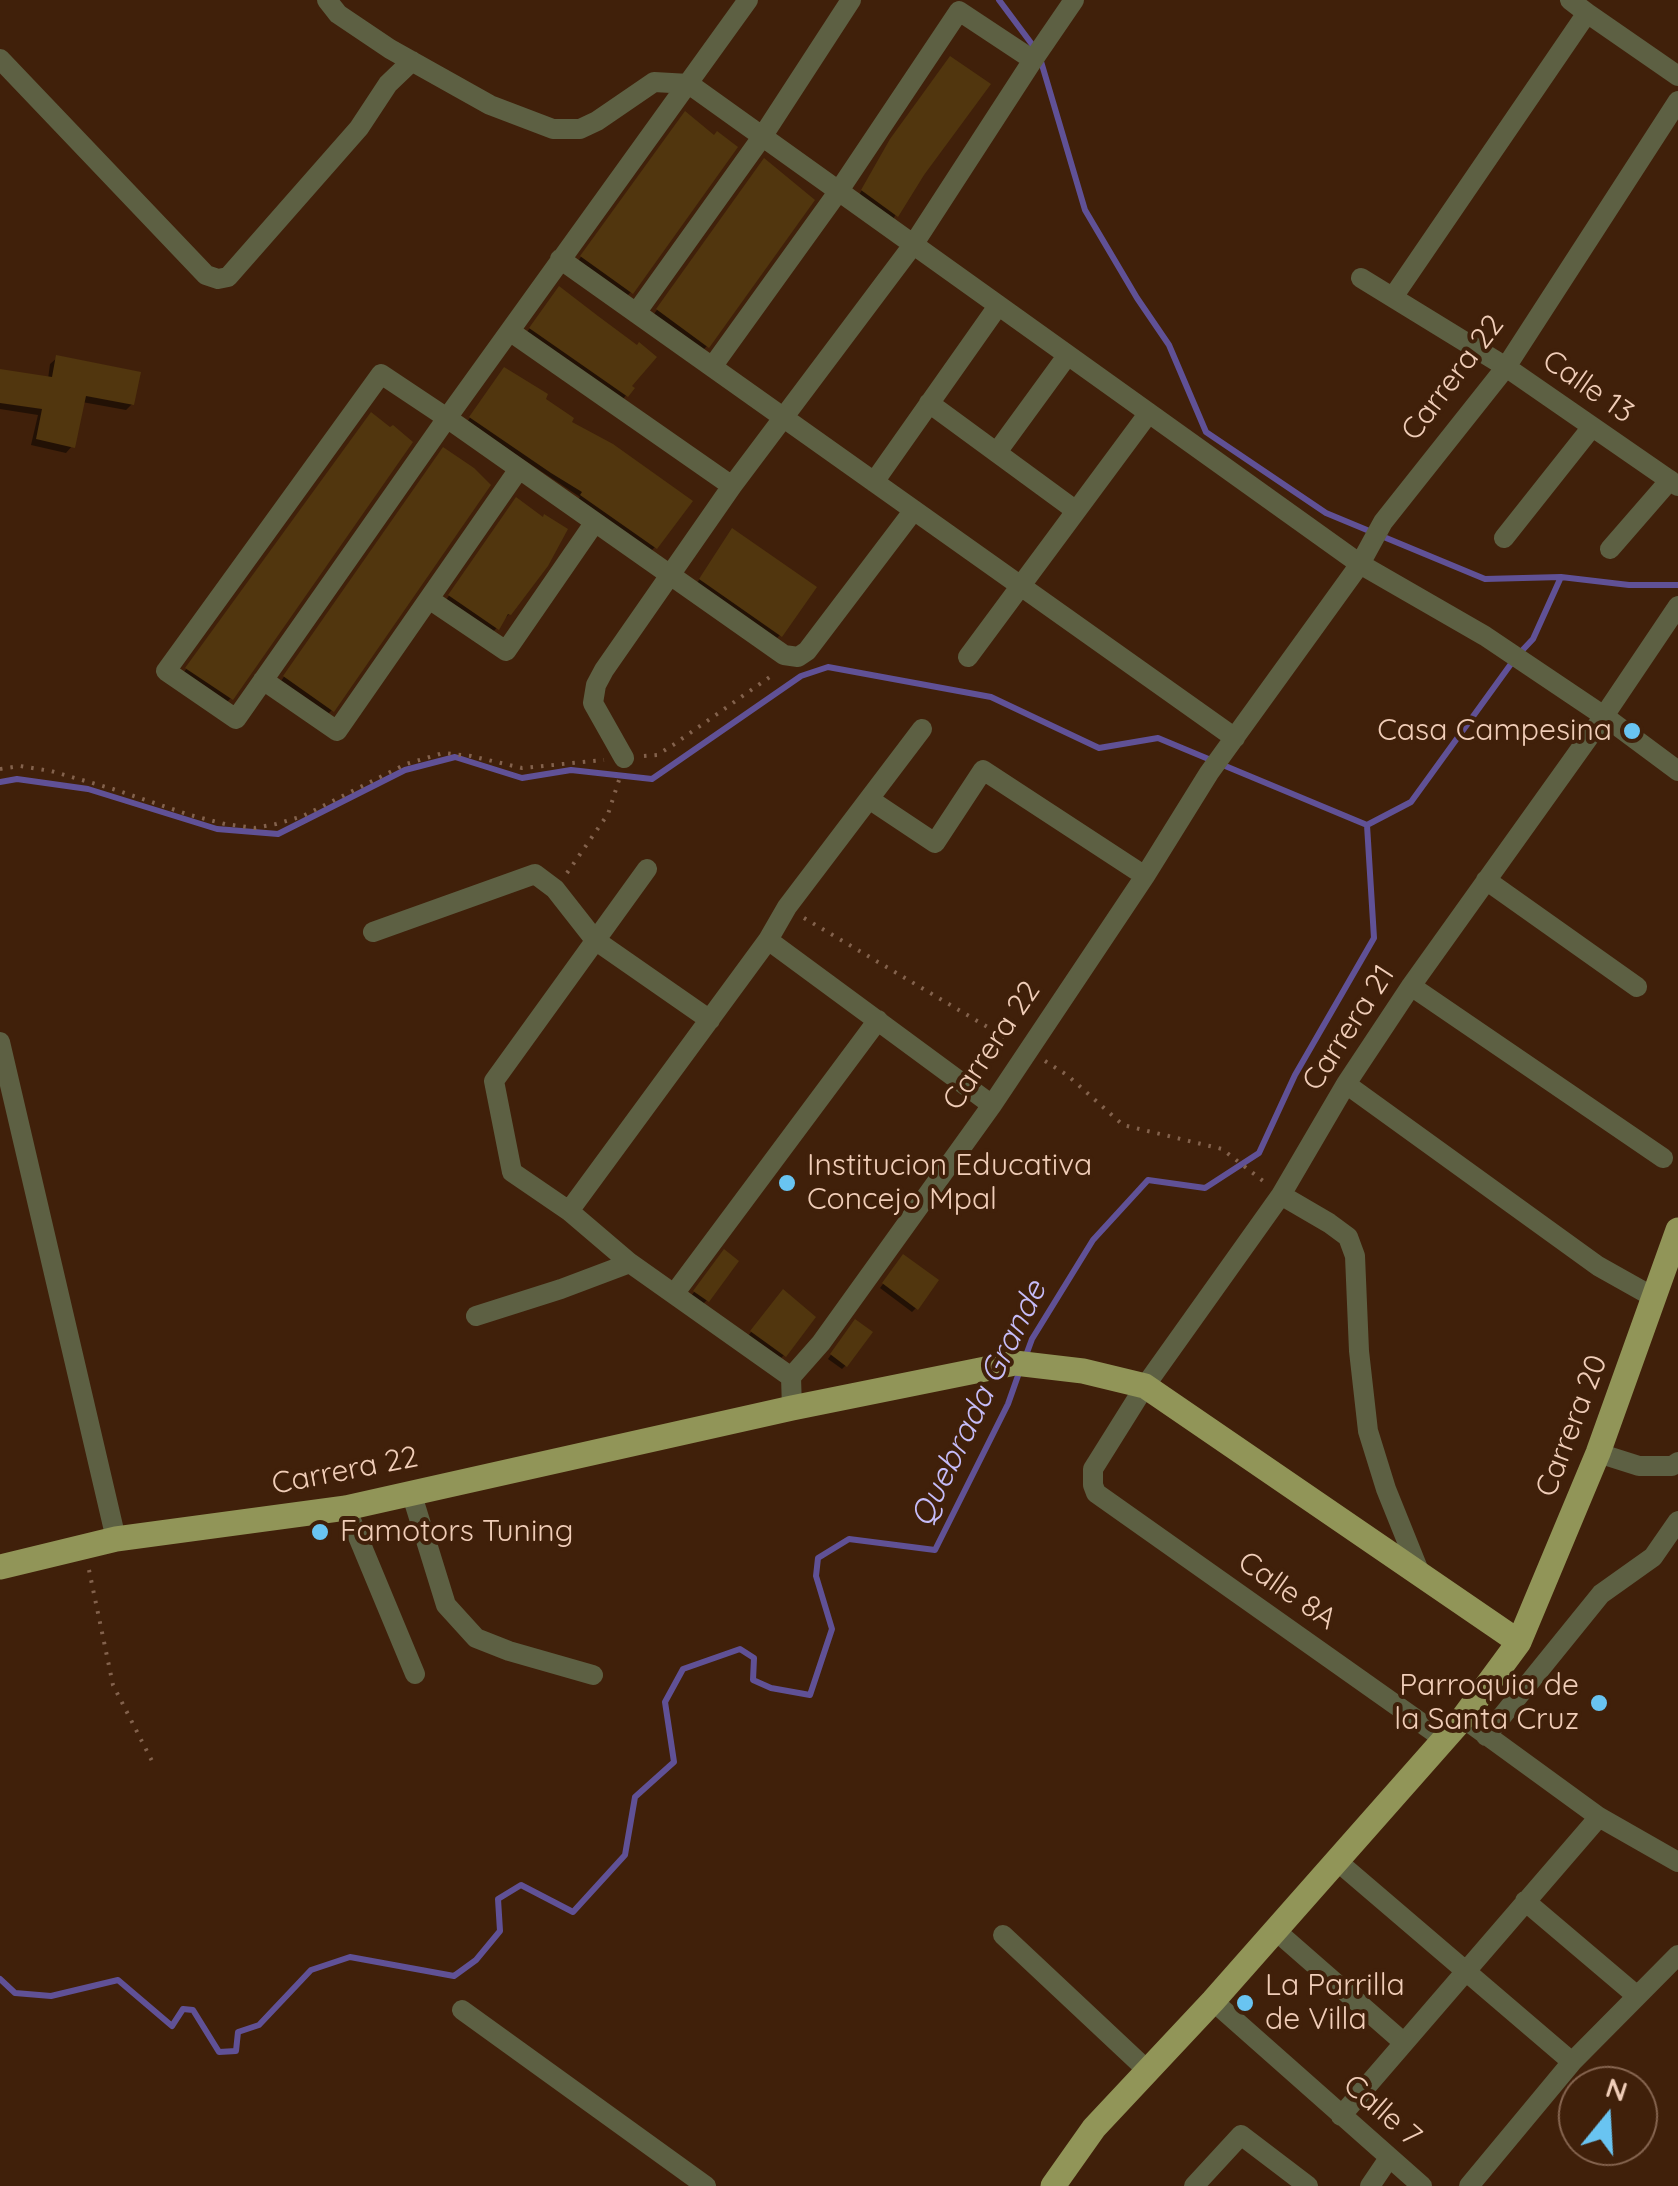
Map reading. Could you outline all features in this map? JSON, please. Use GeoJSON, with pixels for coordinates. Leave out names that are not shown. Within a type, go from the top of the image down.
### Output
{"type":"FeatureCollection","features":[{"type":"Feature","properties":{"kind":"main road","name":"Carrera 20"},"geometry":{"type":"LineString","coordinates":[[1052,2186],[1094,2128],[1213,2002],[1463,1718],[1519,1642],[1598,1453],[1678,1230]]}},
{"type":"Feature","properties":{"kind":"main road","name":"Carrera 22"},"geometry":{"type":"LineString","coordinates":[[0,1566],[116,1540],[346,1508],[792,1408],[1024,1364],[1084,1371],[1145,1386]]}},
{"type":"Feature","properties":{"kind":"main road"},"geometry":{"type":"LineString","coordinates":[[1145,1386],[1519,1642]]}},
{"type":"Feature","properties":{"kind":"street"},"geometry":{"type":"LineString","coordinates":[[327,0],[338,14],[412,61],[490,105],[553,129],[580,128],[598,122],[654,82],[689,84],[1360,564],[1485,636],[1678,771]]}},
{"type":"Feature","properties":{"kind":"street"},"geometry":{"type":"LineString","coordinates":[[748,0],[447,418],[236,719],[166,671],[381,374],[447,418],[784,655],[798,656],[807,651],[914,510]]}},
{"type":"Feature","properties":{"kind":"street"},"geometry":{"type":"LineString","coordinates":[[636,313],[762,137],[851,0]]}},
{"type":"Feature","properties":{"kind":"street"},"geometry":{"type":"LineString","coordinates":[[623,763],[593,696],[604,670],[732,486],[913,245],[1074,0]]}},
{"type":"Feature","properties":{"kind":"street"},"geometry":{"type":"LineString","coordinates":[[712,367],[838,192],[960,12],[1037,54]]}},
{"type":"Feature","properties":{"kind":"street"},"geometry":{"type":"LineString","coordinates":[[1393,297],[1578,14],[1678,76]]}},
{"type":"Feature","properties":{"kind":"street"},"geometry":{"type":"LineString","coordinates":[[0,59],[206,275],[218,279],[228,277],[359,128],[388,84],[412,61]]}},
{"type":"Feature","properties":{"kind":"street","name":"Carrera 22"},"geometry":{"type":"LineString","coordinates":[[790,1377],[821,1344],[1029,1052],[1209,773],[1360,564],[1379,530],[1506,367],[1678,102]]}},
{"type":"Feature","properties":{"kind":"street"},"geometry":{"type":"LineString","coordinates":[[560,260],[1020,586],[1230,745]]}},
{"type":"Feature","properties":{"kind":"street","name":"Calle 13"},"geometry":{"type":"LineString","coordinates":[[1361,278],[1506,367],[1674,483]]}},
{"type":"Feature","properties":{"kind":"street"},"geometry":{"type":"LineString","coordinates":[[874,482],[998,306]]}},
{"type":"Feature","properties":{"kind":"street"},"geometry":{"type":"LineString","coordinates":[[511,332],[732,486]]}},
{"type":"Feature","properties":{"kind":"street"},"geometry":{"type":"LineString","coordinates":[[996,452],[1068,356]]}},
{"type":"Feature","properties":{"kind":"street"},"geometry":{"type":"LineString","coordinates":[[929,403],[1075,510]]}},
{"type":"Feature","properties":{"kind":"street"},"geometry":{"type":"LineString","coordinates":[[968,657],[1148,414]]}},
{"type":"Feature","properties":{"kind":"street"},"geometry":{"type":"LineString","coordinates":[[1504,538],[1592,426]]}},
{"type":"Feature","properties":{"kind":"street"},"geometry":{"type":"LineString","coordinates":[[263,680],[338,731],[520,469]]}},
{"type":"Feature","properties":{"kind":"street"},"geometry":{"type":"LineString","coordinates":[[1610,550],[1674,483]]}},
{"type":"Feature","properties":{"kind":"street"},"geometry":{"type":"LineString","coordinates":[[430,599],[506,651],[595,522]]}},
{"type":"Feature","properties":{"kind":"street","name":"Carrera 21"},"geometry":{"type":"LineString","coordinates":[[1096,1492],[1093,1469],[1145,1386],[1281,1195],[1346,1084],[1411,986],[1678,606]]}},
{"type":"Feature","properties":{"kind":"street"},"geometry":{"type":"LineString","coordinates":[[569,1211],[922,730]]}},
{"type":"Feature","properties":{"kind":"street"},"geometry":{"type":"LineString","coordinates":[[870,800],[935,843],[984,770],[1145,876]]}},
{"type":"Feature","properties":{"kind":"street"},"geometry":{"type":"LineString","coordinates":[[647,870],[494,1081],[512,1172],[790,1377],[792,1408]]}},
{"type":"Feature","properties":{"kind":"street"},"geometry":{"type":"LineString","coordinates":[[373,932],[535,874],[555,889],[595,940],[710,1020]]}},
{"type":"Feature","properties":{"kind":"street"},"geometry":{"type":"LineString","coordinates":[[1486,880],[1637,986]]}},
{"type":"Feature","properties":{"kind":"street"},"geometry":{"type":"LineString","coordinates":[[768,940],[992,1105]]}},
{"type":"Feature","properties":{"kind":"street"},"geometry":{"type":"LineString","coordinates":[[1411,986],[1663,1158]]}},
{"type":"Feature","properties":{"kind":"street"},"geometry":{"type":"LineString","coordinates":[[674,1294],[878,1020]]}},
{"type":"Feature","properties":{"kind":"street"},"geometry":{"type":"LineString","coordinates":[[1,1048],[116,1540]]}},
{"type":"Feature","properties":{"kind":"street"},"geometry":{"type":"LineString","coordinates":[[1346,1084],[1598,1266],[1656,1298]]}},
{"type":"Feature","properties":{"kind":"street"},"geometry":{"type":"LineString","coordinates":[[1281,1195],[1348,1236],[1355,1256],[1359,1352],[1368,1431],[1420,1576]]}},
{"type":"Feature","properties":{"kind":"street"},"geometry":{"type":"LineString","coordinates":[[476,1316],[630,1262]]}},
{"type":"Feature","properties":{"kind":"street"},"geometry":{"type":"LineString","coordinates":[[1598,1453],[1639,1466],[1672,1466],[1678,1462]]}},
{"type":"Feature","properties":{"kind":"street"},"geometry":{"type":"LineString","coordinates":[[411,1492],[446,1606],[476,1638],[592,1675]]}},
{"type":"Feature","properties":{"kind":"street","name":"Calle 8A"},"geometry":{"type":"LineString","coordinates":[[1096,1492],[1444,1739]]}},
{"type":"Feature","properties":{"kind":"street"},"geometry":{"type":"LineString","coordinates":[[346,1508],[415,1674]]}},
{"type":"Feature","properties":{"kind":"street"},"geometry":{"type":"LineString","coordinates":[[1486,1736],[1600,1594],[1654,1557],[1678,1521]]}},
{"type":"Feature","properties":{"kind":"street"},"geometry":{"type":"LineString","coordinates":[[1463,1718],[1599,1817],[1678,1862]]}},
{"type":"Feature","properties":{"kind":"street"},"geometry":{"type":"LineString","coordinates":[[1341,2116],[1599,1817]]}},
{"type":"Feature","properties":{"kind":"street"},"geometry":{"type":"LineString","coordinates":[[1337,1861],[1572,2062]]}},
{"type":"Feature","properties":{"kind":"street"},"geometry":{"type":"LineString","coordinates":[[1525,1901],[1637,1996]]}},
{"type":"Feature","properties":{"kind":"street"},"geometry":{"type":"LineString","coordinates":[[1275,1930],[1403,2042]]}},
{"type":"Feature","properties":{"kind":"street"},"geometry":{"type":"LineString","coordinates":[[1003,1935],[1148,2070]]}},
{"type":"Feature","properties":{"kind":"street"},"geometry":{"type":"LineString","coordinates":[[1469,2186],[1572,2062],[1678,1954]]}},
{"type":"Feature","properties":{"kind":"street","name":"Calle 7"},"geometry":{"type":"LineString","coordinates":[[1213,2002],[1422,2186]]}},
{"type":"Feature","properties":{"kind":"street"},"geometry":{"type":"LineString","coordinates":[[462,2010],[706,2186]]}},
{"type":"Feature","properties":{"kind":"street"},"geometry":{"type":"LineString","coordinates":[[1194,2186],[1241,2135],[1308,2186]]}},
{"type":"Feature","properties":{"kind":"street"},"geometry":{"type":"LineString","coordinates":[[1370,2186],[1389,2158]]}},
{"type":"Feature","properties":{"kind":"path"},"geometry":{"type":"LineString","coordinates":[[0,769],[20,766],[50,772],[225,824],[255,828],[303,816],[406,764],[443,753],[522,768],[623,763],[656,755],[798,656]]}},
{"type":"Feature","properties":{"kind":"path"},"geometry":{"type":"LineString","coordinates":[[555,889],[608,814],[623,763]]}},
{"type":"Feature","properties":{"kind":"path"},"geometry":{"type":"LineString","coordinates":[[788,908],[1067,1075],[1123,1125],[1222,1150],[1253,1173]]}},
{"type":"Feature","properties":{"kind":"path"},"geometry":{"type":"LineString","coordinates":[[84,1547],[113,1685],[152,1764]]}},
{"type":"Feature","properties":{"kind":"building"},"geometry":{"type":"Polygon","coordinates":[[[950,56],[991,84],[898,217],[861,190],[890,139],[950,56]]]}},
{"type":"Feature","properties":{"kind":"building"},"geometry":{"type":"Polygon","coordinates":[[[685,111],[714,135],[717,131],[738,147],[633,294],[580,256],[685,111]]]}},
{"type":"Feature","properties":{"kind":"building"},"geometry":{"type":"Polygon","coordinates":[[[764,158],[815,200],[709,348],[656,309],[764,158]]]}},
{"type":"Feature","properties":{"kind":"building"},"geometry":{"type":"Polygon","coordinates":[[[559,286],[657,357],[632,386],[635,388],[628,397],[529,328],[559,286]]]}},
{"type":"Feature","properties":{"kind":"building"},"geometry":{"type":"Polygon","coordinates":[[[56,355],[141,372],[134,405],[86,396],[75,448],[36,439],[42,409],[0,403],[0,369],[52,377],[56,355]]]}},
{"type":"Feature","properties":{"kind":"building"},"geometry":{"type":"Polygon","coordinates":[[[504,367],[548,394],[546,399],[574,418],[572,422],[613,444],[693,501],[657,549],[580,495],[582,492],[469,417],[504,367]]]}},
{"type":"Feature","properties":{"kind":"building"},"geometry":{"type":"Polygon","coordinates":[[[371,412],[413,442],[233,700],[185,668],[371,412]]]}},
{"type":"Feature","properties":{"kind":"building"},"geometry":{"type":"Polygon","coordinates":[[[443,447],[491,485],[334,712],[283,676],[443,447]]]}},
{"type":"Feature","properties":{"kind":"building"},"geometry":{"type":"Polygon","coordinates":[[[516,497],[568,529],[548,566],[499,630],[448,595],[516,497]]]}},
{"type":"Feature","properties":{"kind":"building"},"geometry":{"type":"Polygon","coordinates":[[[732,528],[817,587],[782,637],[699,579],[732,528]]]}},
{"type":"Feature","properties":{"kind":"building"},"geometry":{"type":"Polygon","coordinates":[[[724,1249],[739,1261],[709,1302],[693,1291],[724,1249]]]}},
{"type":"Feature","properties":{"kind":"building"},"geometry":{"type":"Polygon","coordinates":[[[903,1254],[939,1280],[918,1310],[882,1283],[903,1254]]]}},
{"type":"Feature","properties":{"kind":"building"},"geometry":{"type":"Polygon","coordinates":[[[783,1289],[816,1317],[786,1357],[750,1331],[783,1289]]]}},
{"type":"Feature","properties":{"kind":"building"},"geometry":{"type":"Polygon","coordinates":[[[855,1319],[873,1332],[847,1367],[830,1354],[855,1319]]]}},
{"type":"Feature","properties":{"kind":"waterway"},"geometry":{"type":"LineString","coordinates":[[999,0],[1034,47]]}},
{"type":"Feature","properties":{"kind":"waterway"},"geometry":{"type":"LineString","coordinates":[[1040,58],[1085,210],[1169,345],[1206,432],[1326,513],[1485,579],[1561,577],[1629,585],[1678,585]]}},
{"type":"Feature","properties":{"kind":"waterway"},"geometry":{"type":"LineString","coordinates":[[1367,825],[1411,802],[1533,639],[1561,577]]}},
{"type":"Feature","properties":{"kind":"waterway"},"geometry":{"type":"LineString","coordinates":[[0,782],[17,779],[88,789],[217,829],[278,834],[405,770],[455,757],[522,778],[571,770],[652,779],[801,676],[828,667],[991,697],[1099,748],[1158,738],[1367,825]]}},
{"type":"Feature","properties":{"kind":"waterway","name":"Quebrada Grande"},"geometry":{"type":"LineString","coordinates":[[1025,1358],[1032,1339],[1093,1240],[1148,1180],[1205,1188],[1259,1153],[1295,1075],[1374,938],[1367,825]]}},
{"type":"Feature","properties":{"kind":"waterway","name":"Quebrada Grande"},"geometry":{"type":"LineString","coordinates":[[0,1979],[15,1993],[51,1996],[118,1980],[172,2026],[183,2009],[193,2010],[219,2052],[236,2051],[238,2032],[259,2025],[311,1970],[350,1957],[454,1976],[476,1960],[500,1931],[498,1899],[521,1885],[573,1912],[625,1855],[635,1797],[674,1762],[665,1702],[683,1669],[740,1649],[754,1658],[753,1680],[771,1688],[810,1695],[832,1629],[816,1576],[818,1558],[849,1539],[935,1550],[1008,1404],[1020,1370]]}},
{"type":"Feature","properties":{"kind":"place","name":"Casa Campesina"},"geometry":{"type":"Point","coordinates":[1632,731]}},
{"type":"Feature","properties":{"kind":"place","name":"Institucion Educativa Concejo Mpal"},"geometry":{"type":"Point","coordinates":[787,1183]}},
{"type":"Feature","properties":{"kind":"place","name":"Famotors Tuning"},"geometry":{"type":"Point","coordinates":[320,1532]}},
{"type":"Feature","properties":{"kind":"place","name":"Parroquia de la Santa Cruz"},"geometry":{"type":"Point","coordinates":[1599,1703]}},
{"type":"Feature","properties":{"kind":"place","name":"La Parrilla de Villa"},"geometry":{"type":"Point","coordinates":[1245,2003]}}]}
